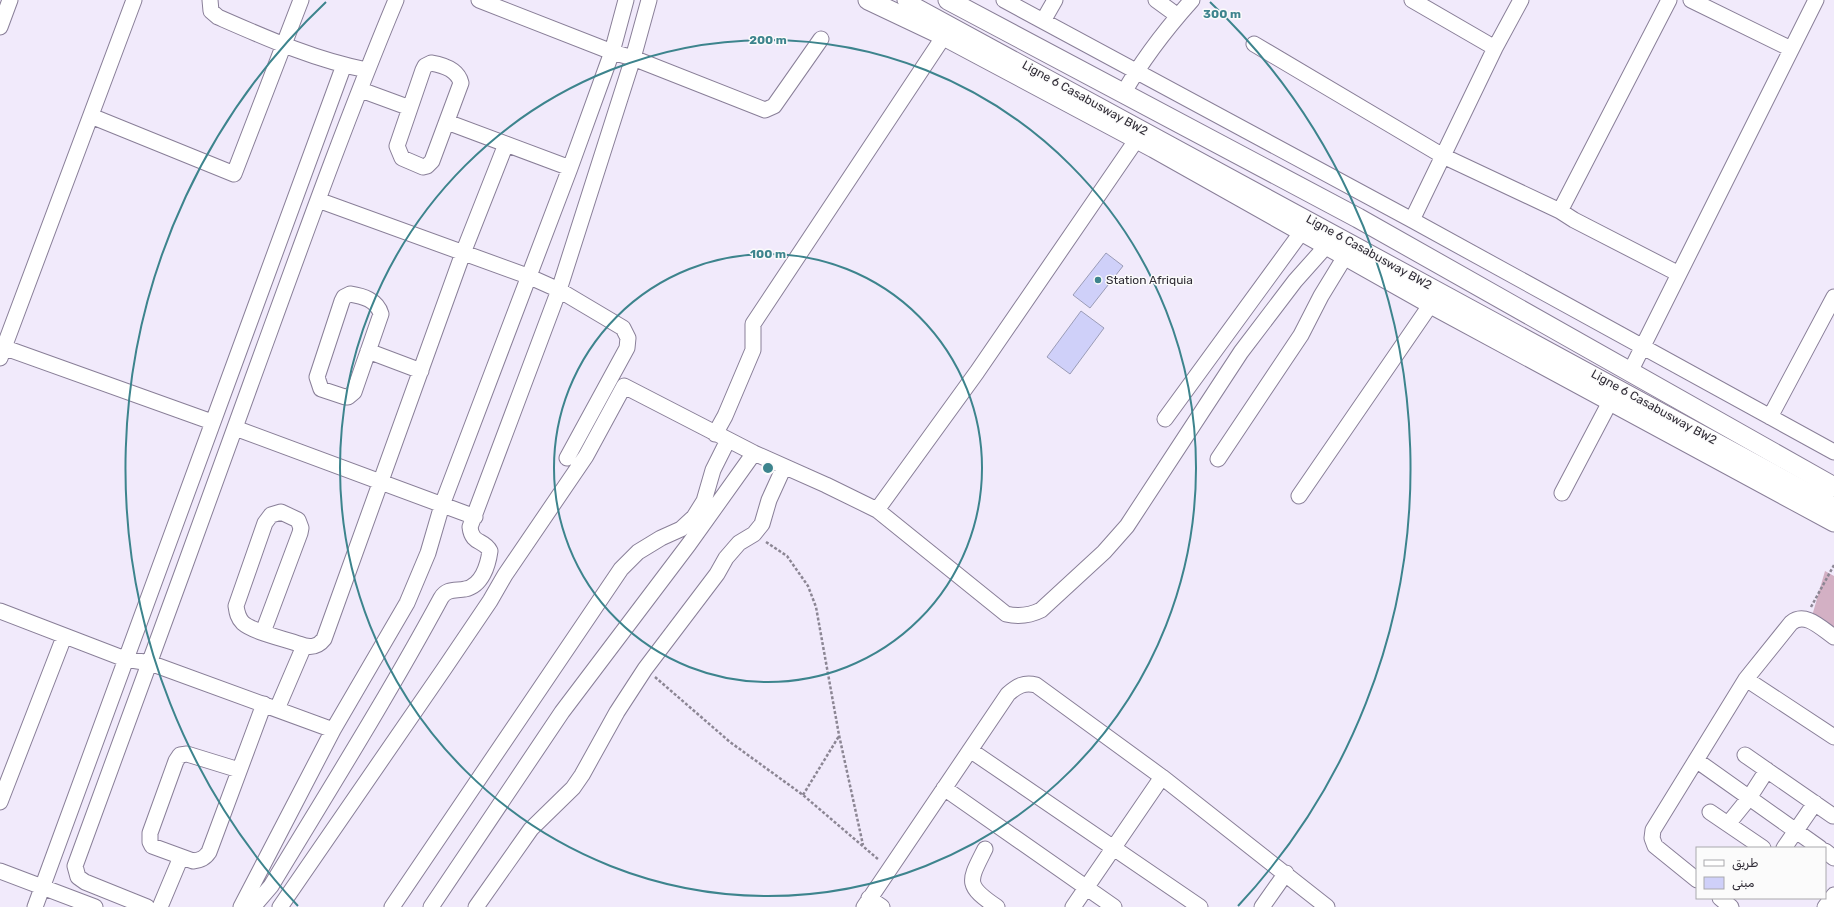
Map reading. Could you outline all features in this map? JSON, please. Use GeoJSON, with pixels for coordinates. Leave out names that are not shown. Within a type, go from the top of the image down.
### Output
{"type":"FeatureCollection","features":[{"type":"Feature","properties":{"kind":"main road"},"geometry":{"type":"LineString","coordinates":[[868,0],[944,36],[1137,139],[1328,244],[1431,304],[1611,400],[1834,522]]}},
{"type":"Feature","properties":{"kind":"main road"},"geometry":{"type":"LineString","coordinates":[[948,0],[1358,218],[1834,487]]}},
{"type":"Feature","properties":{"kind":"street"},"geometry":{"type":"LineString","coordinates":[[0,27],[10,0]]}},
{"type":"Feature","properties":{"kind":"street"},"geometry":{"type":"LineString","coordinates":[[134,0],[1,350],[212,422]]}},
{"type":"Feature","properties":{"kind":"street"},"geometry":{"type":"LineString","coordinates":[[210,0],[211,11],[218,17],[284,46],[344,65],[367,70]]}},
{"type":"Feature","properties":{"kind":"street"},"geometry":{"type":"LineString","coordinates":[[90,116],[234,174],[301,0]]}},
{"type":"Feature","properties":{"kind":"street"},"geometry":{"type":"LineString","coordinates":[[147,907],[85,882],[78,877],[75,866],[318,200],[361,90],[367,70],[396,0]]}},
{"type":"Feature","properties":{"kind":"street"},"geometry":{"type":"LineString","coordinates":[[479,0],[765,110],[774,106],[821,39]]}},
{"type":"Feature","properties":{"kind":"street"},"geometry":{"type":"LineString","coordinates":[[241,907],[333,730],[407,603],[428,553],[442,505],[530,277],[570,168],[612,52],[626,0]]}},
{"type":"Feature","properties":{"kind":"street"},"geometry":{"type":"LineString","coordinates":[[253,907],[272,886],[417,645],[442,597],[450,590],[473,586],[480,579],[490,551],[487,546],[474,539],[471,535],[470,528],[559,290],[633,58],[649,0]]}},
{"type":"Feature","properties":{"kind":"street","name":"Ligne 6 Casabusway BW2"},"geometry":{"type":"LineString","coordinates":[[905,0],[1834,505]]}},
{"type":"Feature","properties":{"kind":"street","name":"Ligne 6 Casabusway BW2"},"geometry":{"type":"LineString","coordinates":[[916,0],[1834,498]]}},
{"type":"Feature","properties":{"kind":"street"},"geometry":{"type":"LineString","coordinates":[[1004,0],[1029,6],[1043,20],[1135,72],[1412,220],[1834,452]]}},
{"type":"Feature","properties":{"kind":"street"},"geometry":{"type":"LineString","coordinates":[[1043,20],[1055,0]]}},
{"type":"Feature","properties":{"kind":"street"},"geometry":{"type":"LineString","coordinates":[[1156,0],[1178,16]]}},
{"type":"Feature","properties":{"kind":"street"},"geometry":{"type":"LineString","coordinates":[[1123,94],[1135,72],[1192,0]]}},
{"type":"Feature","properties":{"kind":"street"},"geometry":{"type":"LineString","coordinates":[[1412,0],[1496,48]]}},
{"type":"Feature","properties":{"kind":"street"},"geometry":{"type":"LineString","coordinates":[[1412,220],[1521,0]]}},
{"type":"Feature","properties":{"kind":"street"},"geometry":{"type":"LineString","coordinates":[[1560,211],[1669,0]]}},
{"type":"Feature","properties":{"kind":"street"},"geometry":{"type":"LineString","coordinates":[[1691,0],[1790,49]]}},
{"type":"Feature","properties":{"kind":"street"},"geometry":{"type":"LineString","coordinates":[[1630,372],[1790,49],[1816,0]]}},
{"type":"Feature","properties":{"kind":"street"},"geometry":{"type":"LineString","coordinates":[[392,907],[621,569],[638,552],[660,538],[681,529],[694,517],[704,501],[722,437],[725,416],[753,350],[753,324],[944,36]]}},
{"type":"Feature","properties":{"kind":"street"},"geometry":{"type":"LineString","coordinates":[[1254,44],[1443,156],[1560,211],[1574,220],[1679,274]]}},
{"type":"Feature","properties":{"kind":"street"},"geometry":{"type":"LineString","coordinates":[[431,63],[453,70],[460,77],[461,83],[448,122],[432,161],[426,166],[420,166],[402,158],[398,146],[425,66],[431,63]]}},
{"type":"Feature","properties":{"kind":"street"},"geometry":{"type":"LineString","coordinates":[[34,907],[344,65]]}},
{"type":"Feature","properties":{"kind":"street"},"geometry":{"type":"LineString","coordinates":[[361,90],[410,108]]}},
{"type":"Feature","properties":{"kind":"street"},"geometry":{"type":"LineString","coordinates":[[448,122],[570,168]]}},
{"type":"Feature","properties":{"kind":"street"},"geometry":{"type":"LineString","coordinates":[[877,510],[977,372],[1137,139]]}},
{"type":"Feature","properties":{"kind":"street"},"geometry":{"type":"LineString","coordinates":[[262,632],[301,528],[298,520],[281,512],[271,515],[265,523],[236,606],[238,615],[243,623],[262,632],[304,646],[317,646],[324,639],[463,253],[506,144]]}},
{"type":"Feature","properties":{"kind":"street"},"geometry":{"type":"LineString","coordinates":[[318,200],[530,277],[559,290],[618,325],[626,333],[628,338],[627,348],[567,458]]}},
{"type":"Feature","properties":{"kind":"street"},"geometry":{"type":"LineString","coordinates":[[1165,419],[1303,230]]}},
{"type":"Feature","properties":{"kind":"street"},"geometry":{"type":"LineString","coordinates":[[280,907],[444,669],[490,601],[505,575],[586,456],[624,386],[754,453],[877,510],[1006,614],[1018,617],[1031,615],[1041,610],[1115,541],[1240,352],[1295,281],[1328,244]]}},
{"type":"Feature","properties":{"kind":"street"},"geometry":{"type":"LineString","coordinates":[[1218,459],[1301,335],[1321,296],[1346,255]]}},
{"type":"Feature","properties":{"kind":"street"},"geometry":{"type":"LineString","coordinates":[[354,294],[372,301],[379,308],[380,319],[368,351],[352,395],[342,397],[321,388],[318,382],[318,372],[342,301],[347,295],[354,294]]}},
{"type":"Feature","properties":{"kind":"street"},"geometry":{"type":"LineString","coordinates":[[1770,417],[1834,297]]}},
{"type":"Feature","properties":{"kind":"street"},"geometry":{"type":"LineString","coordinates":[[1299,496],[1431,304]]}},
{"type":"Feature","properties":{"kind":"street"},"geometry":{"type":"LineString","coordinates":[[368,351],[421,371]]}},
{"type":"Feature","properties":{"kind":"street"},"geometry":{"type":"LineString","coordinates":[[1562,493],[1611,400]]}},
{"type":"Feature","properties":{"kind":"street"},"geometry":{"type":"LineString","coordinates":[[235,428],[475,517]]}},
{"type":"Feature","properties":{"kind":"street"},"geometry":{"type":"LineString","coordinates":[[431,907],[562,712],[689,544],[754,453]]}},
{"type":"Feature","properties":{"kind":"street"},"geometry":{"type":"LineString","coordinates":[[476,907],[531,829],[573,788],[645,669],[717,574],[726,558],[739,543],[754,534],[762,524],[769,500],[784,467]]}},
{"type":"Feature","properties":{"kind":"street"},"geometry":{"type":"LineString","coordinates":[[0,611],[64,637],[125,659],[150,663],[333,730]]}},
{"type":"Feature","properties":{"kind":"street"},"geometry":{"type":"LineString","coordinates":[[1696,879],[1654,846],[1652,838],[1653,830],[1746,679],[1791,623],[1797,618],[1805,618],[1834,637]]}},
{"type":"Feature","properties":{"kind":"street"},"geometry":{"type":"LineString","coordinates":[[0,802],[64,637]]}},
{"type":"Feature","properties":{"kind":"street"},"geometry":{"type":"LineString","coordinates":[[239,770],[187,754],[180,755],[149,838],[152,846],[193,861],[198,861],[206,856],[239,770],[270,707],[304,646]]}},
{"type":"Feature","properties":{"kind":"street"},"geometry":{"type":"LineString","coordinates":[[1746,679],[1834,737]]}},
{"type":"Feature","properties":{"kind":"street"},"geometry":{"type":"LineString","coordinates":[[882,907],[867,903],[1008,694],[1016,687],[1028,683],[1036,685],[1162,777],[1286,873],[1327,907]]}},
{"type":"Feature","properties":{"kind":"street"},"geometry":{"type":"LineString","coordinates":[[970,750],[1200,907]]}},
{"type":"Feature","properties":{"kind":"street"},"geometry":{"type":"LineString","coordinates":[[1745,755],[1832,816]]}},
{"type":"Feature","properties":{"kind":"street"},"geometry":{"type":"LineString","coordinates":[[1696,760],[1819,847]]}},
{"type":"Feature","properties":{"kind":"street"},"geometry":{"type":"LineString","coordinates":[[1728,824],[1749,798],[1767,770]]}},
{"type":"Feature","properties":{"kind":"street"},"geometry":{"type":"LineString","coordinates":[[1073,907],[1162,777]]}},
{"type":"Feature","properties":{"kind":"street"},"geometry":{"type":"LineString","coordinates":[[944,788],[1114,907]]}},
{"type":"Feature","properties":{"kind":"street"},"geometry":{"type":"LineString","coordinates":[[1785,847],[1815,803]]}},
{"type":"Feature","properties":{"kind":"street"},"geometry":{"type":"LineString","coordinates":[[1710,812],[1762,847]]}},
{"type":"Feature","properties":{"kind":"street"},"geometry":{"type":"LineString","coordinates":[[985,849],[972,876],[973,885],[983,898],[997,907]]}},
{"type":"Feature","properties":{"kind":"street"},"geometry":{"type":"LineString","coordinates":[[160,907],[181,857]]}},
{"type":"Feature","properties":{"kind":"street"},"geometry":{"type":"LineString","coordinates":[[0,870],[95,907]]}},
{"type":"Feature","properties":{"kind":"street"},"geometry":{"type":"LineString","coordinates":[[1262,907],[1286,873]]}},
{"type":"Feature","properties":{"kind":"street"},"geometry":{"type":"LineString","coordinates":[[1825,907],[1834,895]]}},
{"type":"Feature","properties":{"kind":"street"},"geometry":{"type":"LineString","coordinates":[[1721,899],[1731,907]]}},
{"type":"Feature","properties":{"kind":"path"},"geometry":{"type":"LineString","coordinates":[[754,534],[787,556],[808,586],[816,607],[839,735],[864,845]]}},
{"type":"Feature","properties":{"kind":"path"},"geometry":{"type":"LineString","coordinates":[[1805,618],[1834,565]]}},
{"type":"Feature","properties":{"kind":"path"},"geometry":{"type":"LineString","coordinates":[[645,669],[724,737],[803,795],[864,845],[889,870]]}},
{"type":"Feature","properties":{"kind":"path"},"geometry":{"type":"LineString","coordinates":[[803,795],[839,735]]}},
{"type":"Feature","properties":{"kind":"shaded area"},"geometry":{"type":"Polygon","coordinates":[[[1825,571],[1834,576],[1834,631],[1812,616],[1825,571]]]}},
{"type":"Feature","properties":{"kind":"building","name":"Station Afriquia"},"geometry":{"type":"Polygon","coordinates":[[[1106,253],[1123,266],[1090,308],[1073,295],[1106,253]]]}},
{"type":"Feature","properties":{"kind":"building"},"geometry":{"type":"Polygon","coordinates":[[[1081,311],[1104,328],[1070,374],[1047,357],[1081,311]]]}},
{"type":"Feature","properties":{"kind":"place","name":"Station Afriquia"},"geometry":{"type":"Point","coordinates":[1098,280]}}]}
